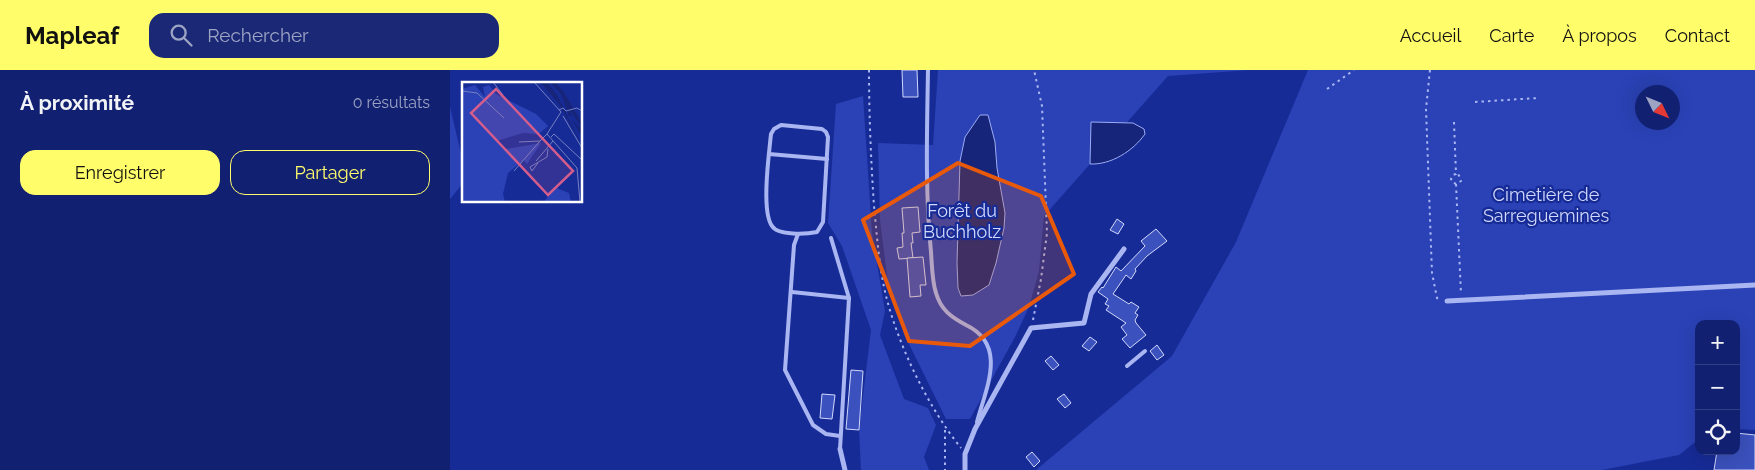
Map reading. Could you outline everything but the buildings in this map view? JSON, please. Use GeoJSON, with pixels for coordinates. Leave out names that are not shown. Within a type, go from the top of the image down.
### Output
{"type":"FeatureCollection","features":[{"type":"Feature","properties":{"kind":"street"},"geometry":{"type":"LineString","coordinates":[[966,470],[966,454],[975,429],[1031,328],[1084,323],[1091,294],[1124,248]]}},
{"type":"Feature","properties":{"kind":"street"},"geometry":{"type":"LineString","coordinates":[[1447,301],[1755,285]]}},
{"type":"Feature","properties":{"kind":"street"},"geometry":{"type":"LineString","coordinates":[[840,449],[845,470]]}},
{"type":"Feature","properties":{"kind":"lane"},"geometry":{"type":"LineString","coordinates":[[928,70],[927,216],[935,292],[943,309],[952,318],[973,328],[991,351],[992,366],[975,429]]}},
{"type":"Feature","properties":{"kind":"lane"},"geometry":{"type":"LineString","coordinates":[[781,124],[822,129],[826,132],[828,142],[821,227],[817,232],[798,234],[780,231],[772,226],[766,200],[769,154],[771,134],[781,124]]}},
{"type":"Feature","properties":{"kind":"lane"},"geometry":{"type":"LineString","coordinates":[[769,154],[827,159]]}},
{"type":"Feature","properties":{"kind":"lane"},"geometry":{"type":"LineString","coordinates":[[798,234],[794,245],[786,370],[813,425],[826,434],[840,436]]}},
{"type":"Feature","properties":{"kind":"lane"},"geometry":{"type":"LineString","coordinates":[[831,238],[849,298],[840,449]]}},
{"type":"Feature","properties":{"kind":"lane"},"geometry":{"type":"LineString","coordinates":[[792,292],[849,298]]}},
{"type":"Feature","properties":{"kind":"lane"},"geometry":{"type":"LineString","coordinates":[[1127,366],[1145,351]]}},
{"type":"Feature","properties":{"kind":"path"},"geometry":{"type":"LineString","coordinates":[[869,70],[870,140],[876,222],[881,272],[886,296],[904,349],[945,428],[966,454]]}},
{"type":"Feature","properties":{"kind":"path"},"geometry":{"type":"LineString","coordinates":[[1031,328],[1041,279],[1047,233],[1042,106],[1034,70]]}},
{"type":"Feature","properties":{"kind":"path"},"geometry":{"type":"LineString","coordinates":[[1327,89],[1354,70]]}},
{"type":"Feature","properties":{"kind":"path"},"geometry":{"type":"LineString","coordinates":[[1430,70],[1426,109],[1432,272],[1437,298],[1444,302],[1447,301]]}},
{"type":"Feature","properties":{"kind":"path"},"geometry":{"type":"LineString","coordinates":[[1475,102],[1538,98]]}},
{"type":"Feature","properties":{"kind":"path"},"geometry":{"type":"LineString","coordinates":[[1454,122],[1456,174],[1461,179],[1456,184]]}},
{"type":"Feature","properties":{"kind":"path"},"geometry":{"type":"LineString","coordinates":[[1456,174],[1451,179],[1456,184],[1462,300]]}},
{"type":"Feature","properties":{"kind":"path"},"geometry":{"type":"LineString","coordinates":[[945,428],[945,470]]}},
{"type":"Feature","properties":{"kind":"highlighted area"},"geometry":{"type":"Polygon","coordinates":[[[958,163],[1041,196],[1074,274],[970,346],[909,341],[863,220],[958,163]]]}},
{"type":"Feature","properties":{"kind":"green space","name":"Forêt du Buchholz"},"geometry":{"type":"Polygon","coordinates":[[[938,70],[1250,70],[1168,76],[1044,216],[1039,271],[1029,307],[1015,337],[970,419],[946,419],[904,334],[888,283],[880,220],[878,143],[933,145],[938,70]]]}},
{"type":"Feature","properties":{"kind":"green space","name":"Cimetière de Sarreguemines"},"geometry":{"type":"Polygon","coordinates":[[[1308,70],[1755,70],[1755,430],[1740,429],[1740,320],[1695,320],[1695,442],[1679,455],[1602,470],[1036,470],[1172,356],[1236,242],[1308,70]]]}},
{"type":"Feature","properties":{"kind":"green space"},"geometry":{"type":"Polygon","coordinates":[[[863,96],[872,233],[885,311],[880,335],[904,399],[928,408],[936,425],[924,457],[929,470],[861,470],[859,429],[871,330],[842,246],[828,223],[836,104],[863,96]]]}},
{"type":"Feature","properties":{"kind":"green space"},"geometry":{"type":"Polygon","coordinates":[[[450,107],[462,158],[462,184],[450,199],[450,107]]]}},
{"type":"Feature","properties":{"kind":"shaded area"},"geometry":{"type":"Polygon","coordinates":[[[980,115],[988,115],[995,142],[997,168],[1005,213],[1004,228],[989,285],[973,295],[961,296],[958,288],[957,263],[960,161],[965,137],[980,115]]]}},
{"type":"Feature","properties":{"kind":"shaded area"},"geometry":{"type":"Polygon","coordinates":[[[1091,122],[1133,123],[1144,129],[1145,134],[1121,156],[1106,162],[1090,164],[1091,122]]]}}]}
